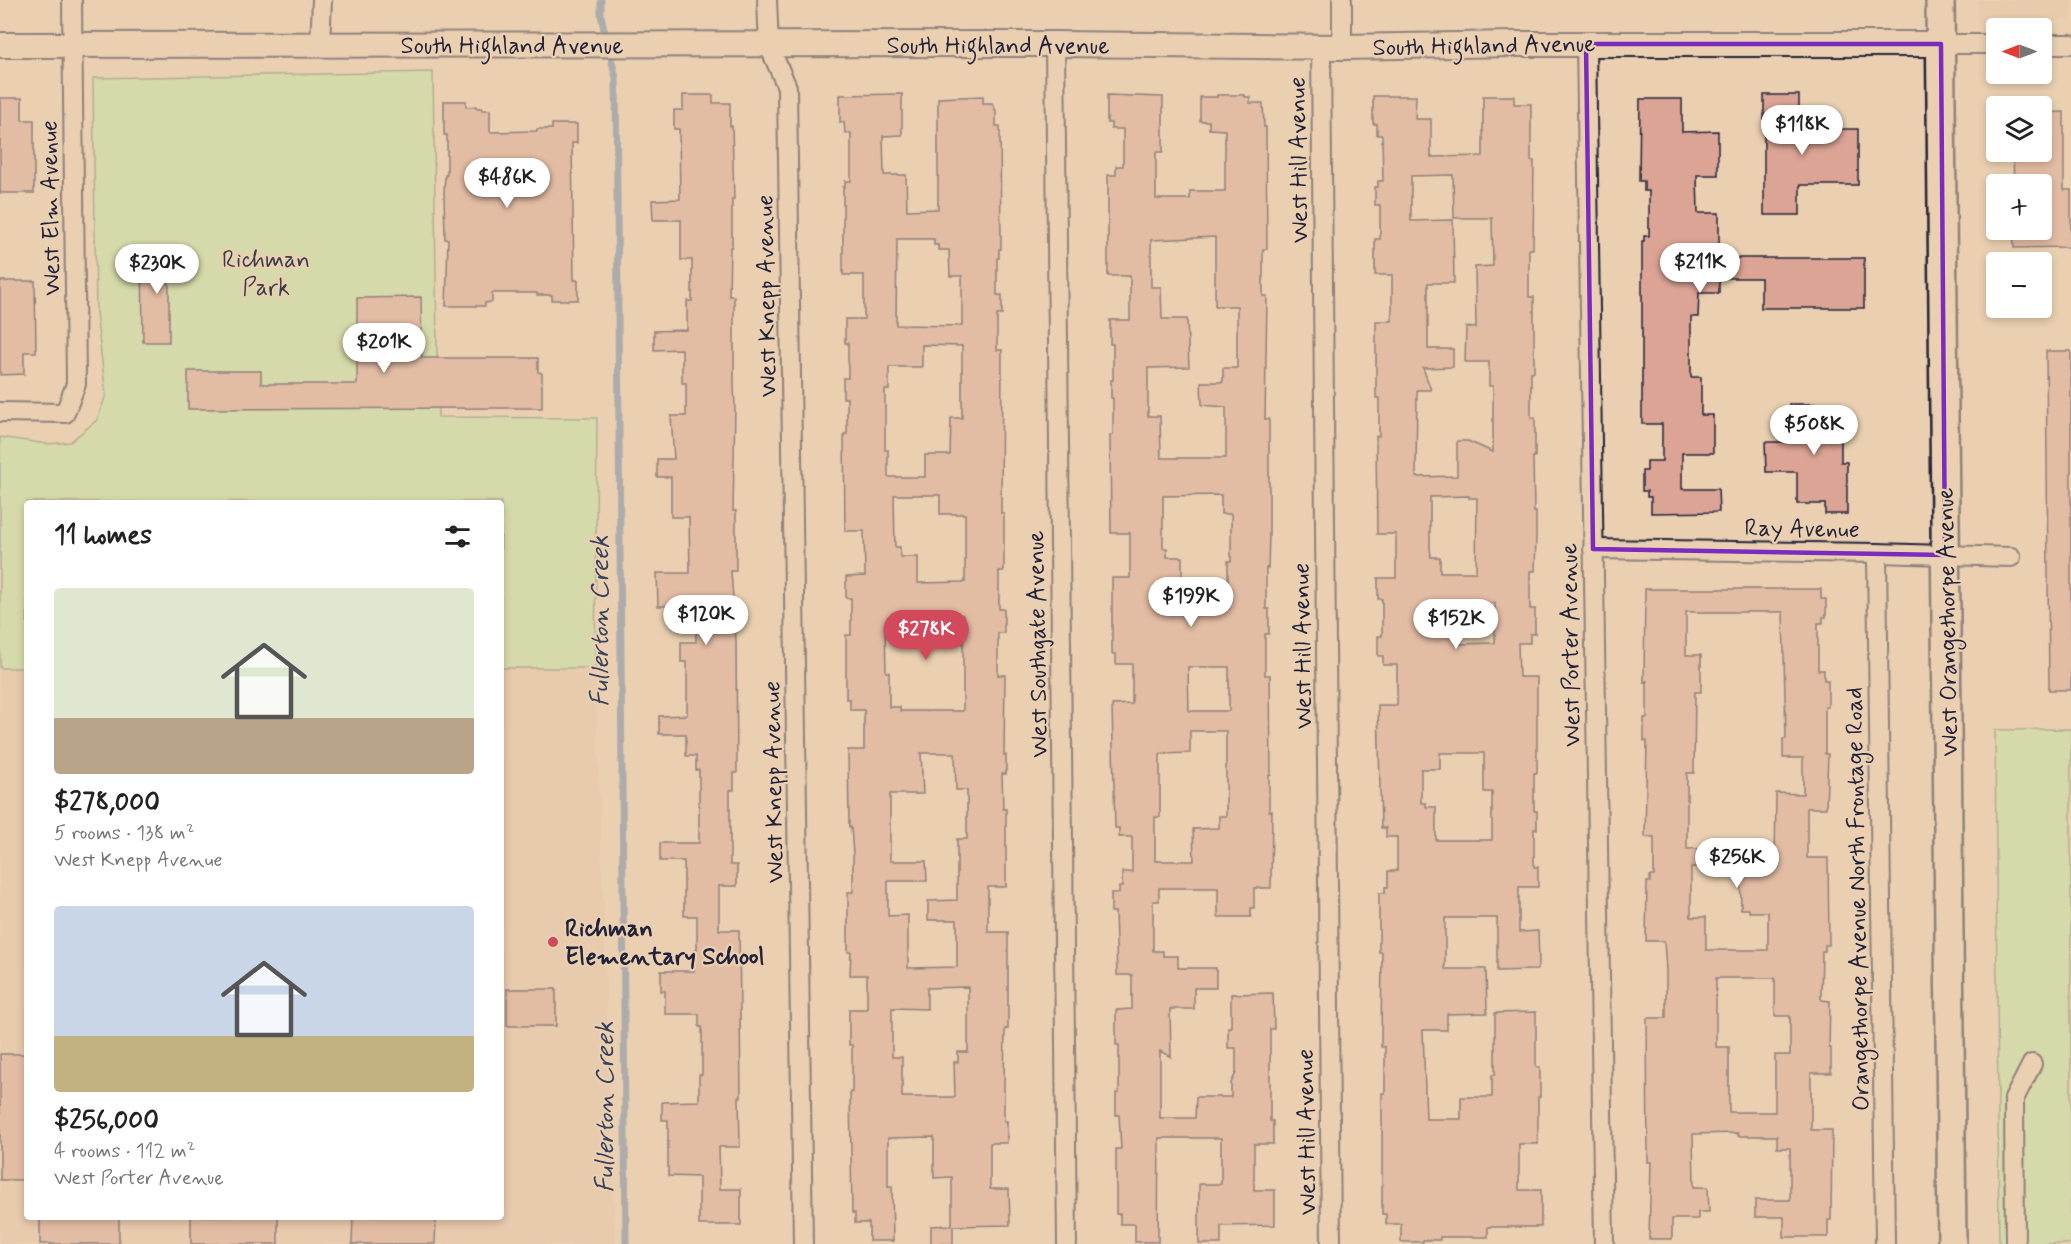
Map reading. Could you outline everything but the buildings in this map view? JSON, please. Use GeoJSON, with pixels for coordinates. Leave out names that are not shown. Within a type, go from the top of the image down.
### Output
{"type":"FeatureCollection","features":[{"type":"Feature","properties":{"kind":"main road","name":"West Orangethorpe Avenue"},"geometry":{"type":"LineString","coordinates":[[1940,0],[1952,1244]]}},
{"type":"Feature","properties":{"kind":"street","name":"West Elm Avenue"},"geometry":{"type":"LineString","coordinates":[[0,412],[65,413],[76,384],[72,0]]}},
{"type":"Feature","properties":{"kind":"street"},"geometry":{"type":"LineString","coordinates":[[320,45],[322,0]]}},
{"type":"Feature","properties":{"kind":"street","name":"West Knepp Avenue"},"geometry":{"type":"LineString","coordinates":[[767,0],[769,46],[787,87],[803,1244]]}},
{"type":"Feature","properties":{"kind":"street","name":"West Hill Avenue"},"geometry":{"type":"LineString","coordinates":[[1331,1244],[1331,47],[1342,0]]}},
{"type":"Feature","properties":{"kind":"street","name":"South Highland Avenue"},"geometry":{"type":"LineString","coordinates":[[0,45],[1055,44],[1331,47],[1586,44],[1986,44]]}},
{"type":"Feature","properties":{"kind":"street","name":"West Southgate Avenue"},"geometry":{"type":"LineString","coordinates":[[1055,44],[1067,1244]]}},
{"type":"Feature","properties":{"kind":"street","name":"West Porter Avenue"},"geometry":{"type":"LineString","coordinates":[[1586,44],[1604,1244]]}},
{"type":"Feature","properties":{"kind":"street"},"geometry":{"type":"LineString","coordinates":[[2052,44],[2071,44]]}},
{"type":"Feature","properties":{"kind":"street","name":"Ray Avenue"},"geometry":{"type":"LineString","coordinates":[[1593,549],[2011,556]]}},
{"type":"Feature","properties":{"kind":"street","name":"Orangethorpe Avenue North Frontage Road"},"geometry":{"type":"LineString","coordinates":[[1877,553],[1885,1244]]}},
{"type":"Feature","properties":{"kind":"street"},"geometry":{"type":"LineString","coordinates":[[2015,1244],[2014,1099],[2032,1064]]}},
{"type":"Feature","properties":{"kind":"highlighted area"},"geometry":{"type":"Polygon","coordinates":[[[1586,44],[1941,44],[1945,555],[1593,549],[1586,44]]]}},
{"type":"Feature","properties":{"kind":"shaded area"},"geometry":{"type":"Polygon","coordinates":[[[1978,0],[2071,0],[2071,20],[1986,18],[1986,22],[1978,22],[1978,0]]]}},
{"type":"Feature","properties":{"kind":"shaded area","name":"Richman Elementary School"},"geometry":{"type":"Polygon","coordinates":[[[0,668],[24,668],[24,1220],[504,1220],[504,668],[595,668],[615,1244],[0,1244],[0,668]]]}},
{"type":"Feature","properties":{"kind":"green space","name":"Richman Park"},"geometry":{"type":"Polygon","coordinates":[[[433,72],[438,417],[597,418],[595,668],[504,668],[504,500],[24,500],[24,668],[0,668],[0,437],[47,444],[70,442],[97,420],[106,395],[96,312],[93,78],[433,72]]]}},
{"type":"Feature","properties":{"kind":"green space"},"geometry":{"type":"Polygon","coordinates":[[[2071,729],[2071,1244],[1999,1244],[1995,730],[2071,729]]]}},
{"type":"Feature","properties":{"kind":"waterway","name":"Fullerton Creek"},"geometry":{"type":"LineString","coordinates":[[601,0],[601,15],[606,39]]}},
{"type":"Feature","properties":{"kind":"waterway","name":"Fullerton Creek"},"geometry":{"type":"LineString","coordinates":[[609,50],[616,78],[626,1244]]}},
{"type":"Feature","properties":{"kind":"place","name":"Richman Elementary School"},"geometry":{"type":"Point","coordinates":[553,942]}}]}
